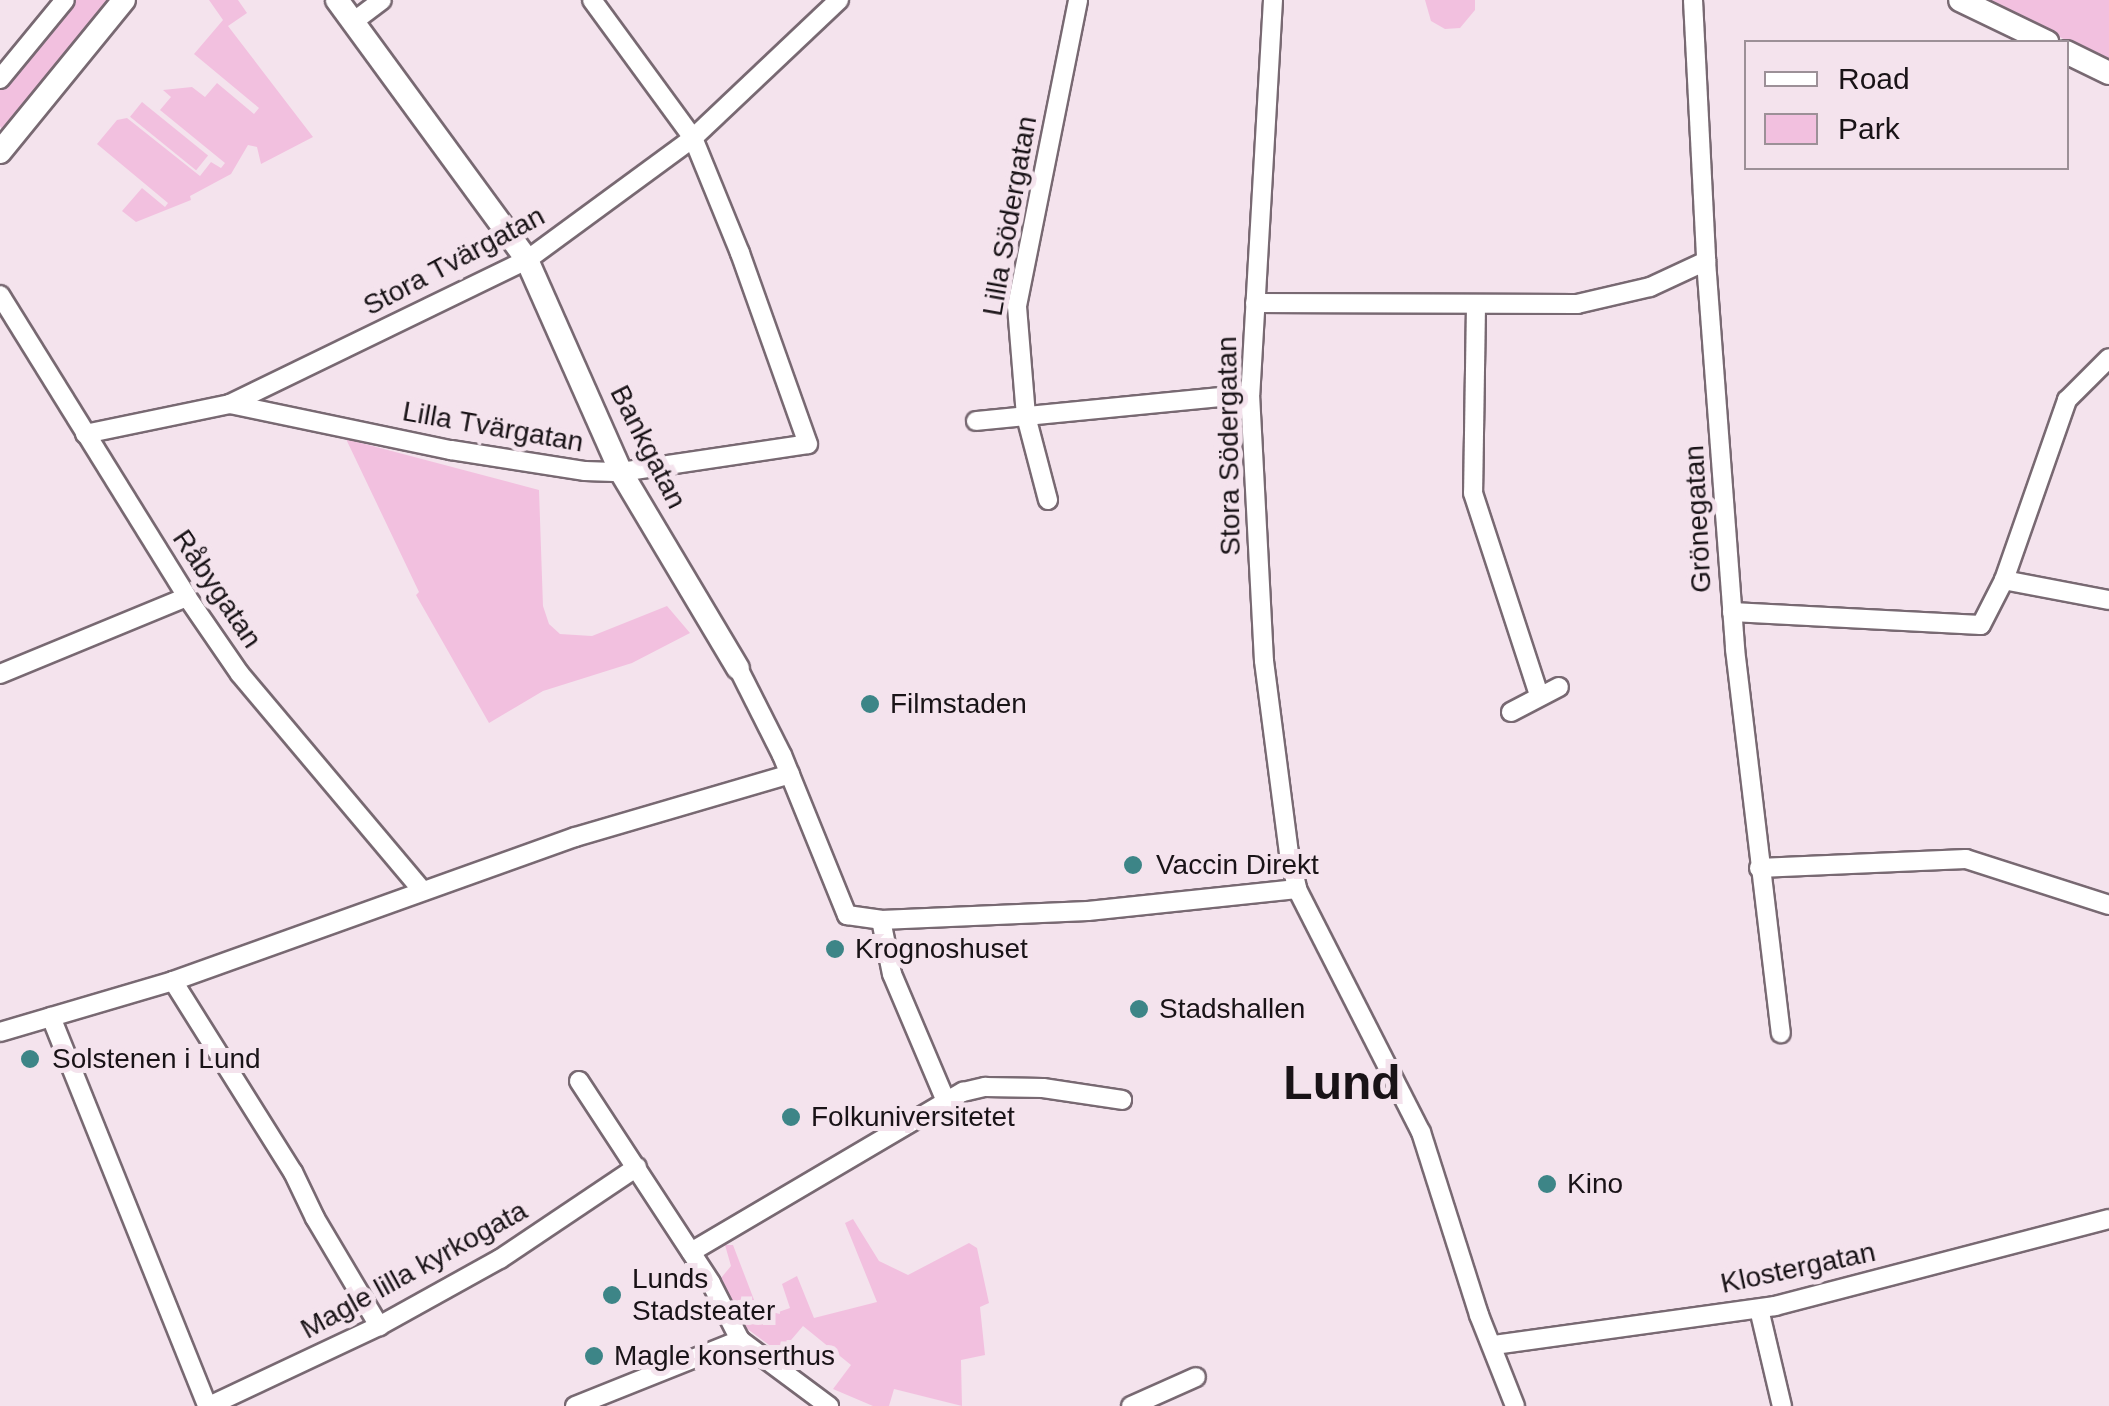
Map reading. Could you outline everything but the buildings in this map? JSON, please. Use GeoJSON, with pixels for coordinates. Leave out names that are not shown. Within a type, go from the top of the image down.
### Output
{"type":"FeatureCollection","features":[{"type":"Feature","properties":{"kind":"street"},"geometry":{"type":"LineString","coordinates":[[0,79],[65,0]]}},
{"type":"Feature","properties":{"kind":"street"},"geometry":{"type":"LineString","coordinates":[[3,140],[124,0]]}},
{"type":"Feature","properties":{"kind":"street","name":"Bankgatan"},"geometry":{"type":"LineString","coordinates":[[336,0],[527,260],[621,472],[738,668],[790,774],[840,905],[847,915],[880,920]]}},
{"type":"Feature","properties":{"kind":"street"},"geometry":{"type":"LineString","coordinates":[[354,22],[382,0]]}},
{"type":"Feature","properties":{"kind":"street"},"geometry":{"type":"LineString","coordinates":[[592,0],[694,138]]}},
{"type":"Feature","properties":{"kind":"street","name":"Stora Tvärgatan"},"geometry":{"type":"LineString","coordinates":[[85,434],[230,404],[527,260],[694,138],[839,0]]}},
{"type":"Feature","properties":{"kind":"street","name":"Lilla Södergatan"},"geometry":{"type":"LineString","coordinates":[[1048,500],[1026,416],[1017,306],[1078,0]]}},
{"type":"Feature","properties":{"kind":"street","name":"Stora Södergatan"},"geometry":{"type":"LineString","coordinates":[[1273,0],[1250,394],[1264,661],[1297,889],[1421,1132],[1479,1315],[1494,1344],[1515,1406]]}},
{"type":"Feature","properties":{"kind":"street","name":"Grönegatan"},"geometry":{"type":"LineString","coordinates":[[1693,0],[1706,261],[1732,612],[1781,1032]]}},
{"type":"Feature","properties":{"kind":"street"},"geometry":{"type":"LineString","coordinates":[[1960,0],[2043,40]]}},
{"type":"Feature","properties":{"kind":"street"},"geometry":{"type":"LineString","coordinates":[[2069,53],[2109,73]]}},
{"type":"Feature","properties":{"kind":"street","name":"Lilla Tvärgatan"},"geometry":{"type":"LineString","coordinates":[[230,404],[450,450],[575,470],[621,472],[808,444],[740,252],[694,138]]}},
{"type":"Feature","properties":{"kind":"street"},"geometry":{"type":"LineString","coordinates":[[1255,303],[1577,304],[1616,297],[1706,261]]}},
{"type":"Feature","properties":{"kind":"street","name":"Råbygatan"},"geometry":{"type":"LineString","coordinates":[[0,295],[187,597],[272,716],[422,890]]}},
{"type":"Feature","properties":{"kind":"street"},"geometry":{"type":"LineString","coordinates":[[1476,306],[1473,493],[1539,695]]}},
{"type":"Feature","properties":{"kind":"street"},"geometry":{"type":"LineString","coordinates":[[1732,612],[1981,625],[2004,580],[2067,400],[2109,358]]}},
{"type":"Feature","properties":{"kind":"street"},"geometry":{"type":"LineString","coordinates":[[976,422],[1250,394]]}},
{"type":"Feature","properties":{"kind":"street"},"geometry":{"type":"LineString","coordinates":[[2004,580],[2109,600]]}},
{"type":"Feature","properties":{"kind":"street"},"geometry":{"type":"LineString","coordinates":[[0,674],[187,597]]}},
{"type":"Feature","properties":{"kind":"street"},"geometry":{"type":"LineString","coordinates":[[1511,712],[1559,687]]}},
{"type":"Feature","properties":{"kind":"street"},"geometry":{"type":"LineString","coordinates":[[0,1032],[172,980],[622,822],[790,774]]}},
{"type":"Feature","properties":{"kind":"street"},"geometry":{"type":"LineString","coordinates":[[1760,868],[1966,859],[2109,905]]}},
{"type":"Feature","properties":{"kind":"street"},"geometry":{"type":"LineString","coordinates":[[946,1099],[892,974],[880,920],[1088,911],[1297,889]]}},
{"type":"Feature","properties":{"kind":"street"},"geometry":{"type":"LineString","coordinates":[[172,980],[293,1172],[314,1218],[379,1326]]}},
{"type":"Feature","properties":{"kind":"street"},"geometry":{"type":"LineString","coordinates":[[51,1018],[208,1406]]}},
{"type":"Feature","properties":{"kind":"street"},"geometry":{"type":"LineString","coordinates":[[579,1081],[691,1252],[740,1340],[829,1406]]}},
{"type":"Feature","properties":{"kind":"street"},"geometry":{"type":"LineString","coordinates":[[691,1252],[946,1099],[974,1088],[1004,1086],[1122,1100]]}},
{"type":"Feature","properties":{"kind":"street","name":"Magle lilla kyrkogata"},"geometry":{"type":"LineString","coordinates":[[208,1406],[379,1326],[500,1260],[637,1167]]}},
{"type":"Feature","properties":{"kind":"street","name":"Klostergatan"},"geometry":{"type":"LineString","coordinates":[[1494,1344],[1759,1309],[2109,1219]]}},
{"type":"Feature","properties":{"kind":"street"},"geometry":{"type":"LineString","coordinates":[[1759,1309],[1782,1406]]}},
{"type":"Feature","properties":{"kind":"street"},"geometry":{"type":"LineString","coordinates":[[575,1406],[740,1340]]}},
{"type":"Feature","properties":{"kind":"street"},"geometry":{"type":"LineString","coordinates":[[1131,1406],[1196,1377]]}},
{"type":"Feature","properties":{"kind":"green space"},"geometry":{"type":"Polygon","coordinates":[[[65,0],[124,0],[8,141],[0,126],[0,79],[65,0]]]}},
{"type":"Feature","properties":{"kind":"green space"},"geometry":{"type":"Polygon","coordinates":[[[209,0],[238,0],[247,13],[228,26],[313,137],[261,164],[257,147],[248,145],[231,174],[190,196],[191,200],[136,222],[122,211],[142,188],[165,207],[168,203],[97,144],[117,120],[127,118],[200,176],[211,162],[221,168],[225,163],[160,110],[171,97],[163,90],[192,87],[205,97],[217,83],[254,114],[259,108],[194,54],[223,20],[209,0]]]}},
{"type":"Feature","properties":{"kind":"green space"},"geometry":{"type":"Polygon","coordinates":[[[1425,0],[1475,0],[1475,10],[1460,28],[1445,29],[1431,21],[1425,0]]]}},
{"type":"Feature","properties":{"kind":"green space"},"geometry":{"type":"Polygon","coordinates":[[[1984,0],[2109,0],[2109,60],[2069,40],[1984,0]]]}},
{"type":"Feature","properties":{"kind":"green space"},"geometry":{"type":"Polygon","coordinates":[[[142,102],[208,155],[196,170],[130,117],[142,102]]]}},
{"type":"Feature","properties":{"kind":"green space"},"geometry":{"type":"Polygon","coordinates":[[[346,439],[539,490],[543,606],[549,624],[560,634],[592,636],[667,606],[690,633],[632,663],[543,691],[489,723],[416,595],[419,592],[346,439]]]}},
{"type":"Feature","properties":{"kind":"green space"},"geometry":{"type":"Polygon","coordinates":[[[853,1219],[879,1261],[908,1275],[969,1243],[977,1248],[989,1303],[980,1307],[985,1355],[961,1360],[962,1406],[894,1389],[889,1406],[873,1406],[833,1389],[851,1365],[803,1326],[780,1353],[742,1325],[721,1278],[731,1266],[725,1245],[733,1245],[761,1318],[790,1308],[782,1284],[797,1276],[814,1318],[877,1302],[845,1223],[853,1219]]]}},
{"type":"Feature","properties":{"kind":"place","name":"Filmstaden"},"geometry":{"type":"Point","coordinates":[870,704]}},
{"type":"Feature","properties":{"kind":"place","name":"Vaccin Direkt"},"geometry":{"type":"Point","coordinates":[1133,865]}},
{"type":"Feature","properties":{"kind":"place","name":"Krognoshuset"},"geometry":{"type":"Point","coordinates":[835,949]}},
{"type":"Feature","properties":{"kind":"place","name":"Stadshallen"},"geometry":{"type":"Point","coordinates":[1139,1009]}},
{"type":"Feature","properties":{"kind":"place","name":"Solstenen i Lund"},"geometry":{"type":"Point","coordinates":[30,1059]}},
{"type":"Feature","properties":{"kind":"place","name":"Folkuniversitetet"},"geometry":{"type":"Point","coordinates":[791,1117]}},
{"type":"Feature","properties":{"kind":"place","name":"Kino"},"geometry":{"type":"Point","coordinates":[1547,1184]}},
{"type":"Feature","properties":{"kind":"place","name":"Lunds Stadsteater"},"geometry":{"type":"Point","coordinates":[612,1295]}},
{"type":"Feature","properties":{"kind":"place","name":"Magle konserthus"},"geometry":{"type":"Point","coordinates":[594,1356]}},
{"type":"Feature","properties":{"kind":"district","name":"Lund"},"geometry":{"type":"Point","coordinates":[1342,1083]}}]}
